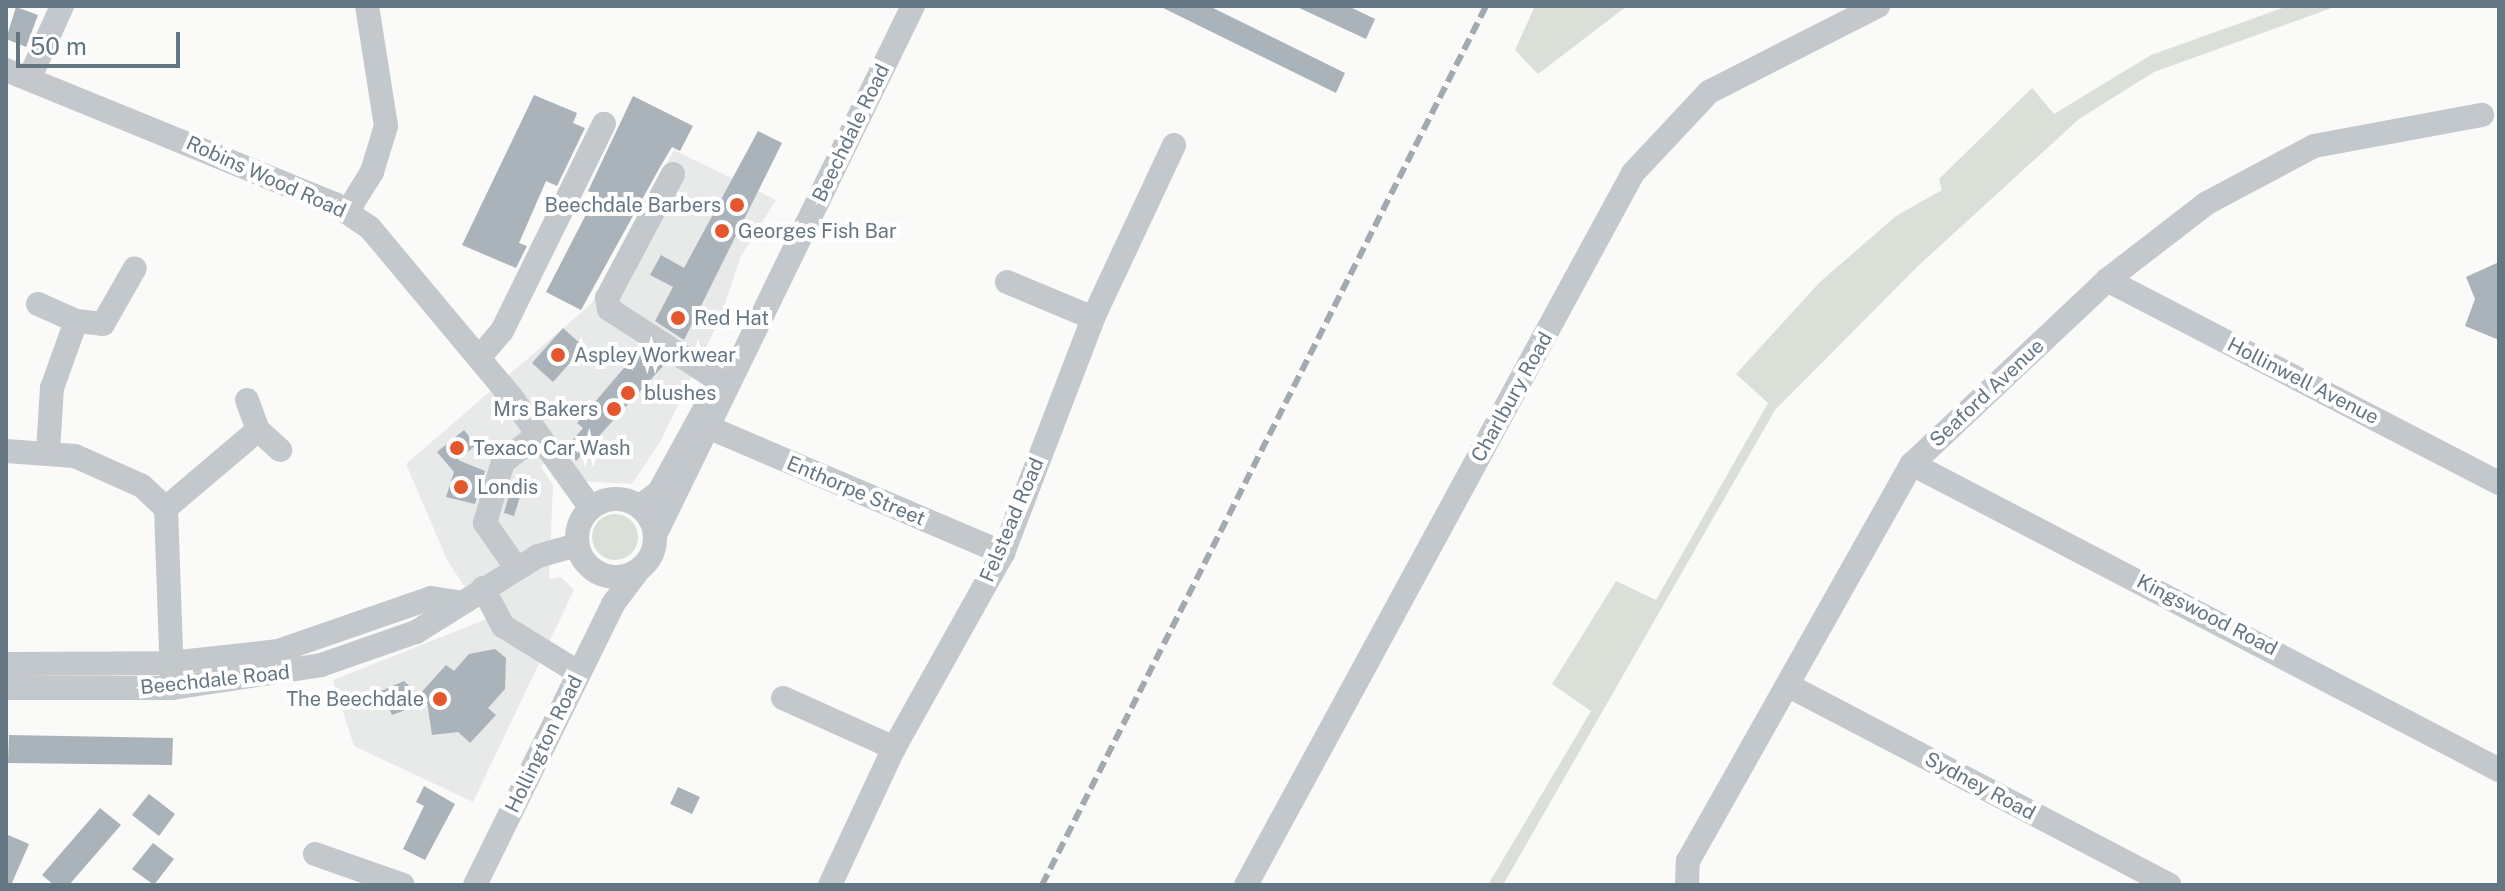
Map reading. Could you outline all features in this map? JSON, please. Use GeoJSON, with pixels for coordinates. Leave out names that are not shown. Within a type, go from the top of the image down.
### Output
{"type":"FeatureCollection","features":[{"type":"Feature","properties":{"kind":"street"},"geometry":{"type":"LineString","coordinates":[[30,77],[62,6]]}},
{"type":"Feature","properties":{"kind":"street"},"geometry":{"type":"LineString","coordinates":[[347,212],[372,172],[386,126],[367,6]]}},
{"type":"Feature","properties":{"kind":"street","name":"Beechdale Road"},"geometry":{"type":"LineString","coordinates":[[640,506],[659,492],[723,386],[913,6]]}},
{"type":"Feature","properties":{"kind":"street","name":"Charlbury Road"},"geometry":{"type":"LineString","coordinates":[[1246,885],[1633,173],[1709,92],[1878,6]]}},
{"type":"Feature","properties":{"kind":"street","name":"Robins Wood Road"},"geometry":{"type":"LineString","coordinates":[[6,70],[30,77],[347,212],[370,228],[479,358],[590,507]]}},
{"type":"Feature","properties":{"kind":"street","name":"Seaford Avenue"},"geometry":{"type":"LineString","coordinates":[[1687,885],[1688,861],[1791,687],[1848,568],[1912,464],[2107,280],[2207,203],[2314,146],[2482,115]]}},
{"type":"Feature","properties":{"kind":"street"},"geometry":{"type":"LineString","coordinates":[[479,358],[502,331],[604,124]]}},
{"type":"Feature","properties":{"kind":"street","name":"Felstead Road"},"geometry":{"type":"LineString","coordinates":[[830,885],[894,748],[1003,553],[1093,318],[1174,145]]}},
{"type":"Feature","properties":{"kind":"street"},"geometry":{"type":"LineString","coordinates":[[673,174],[607,298],[609,309],[723,386]]}},
{"type":"Feature","properties":{"kind":"street"},"geometry":{"type":"LineString","coordinates":[[38,304],[76,321],[103,324],[135,268]]}},
{"type":"Feature","properties":{"kind":"street","name":"Hollinwell Avenue"},"geometry":{"type":"LineString","coordinates":[[2107,280],[2499,483]]}},
{"type":"Feature","properties":{"kind":"street"},"geometry":{"type":"LineString","coordinates":[[1007,282],[1093,318]]}},
{"type":"Feature","properties":{"kind":"street"},"geometry":{"type":"LineString","coordinates":[[48,451],[52,388],[76,321]]}},
{"type":"Feature","properties":{"kind":"street","name":"Beechdale Road"},"geometry":{"type":"LineString","coordinates":[[710,428],[723,386]]}},
{"type":"Feature","properties":{"kind":"street"},"geometry":{"type":"LineString","coordinates":[[247,400],[258,430],[280,450]]}},
{"type":"Feature","properties":{"kind":"street"},"geometry":{"type":"LineString","coordinates":[[656,533],[640,506],[620,498],[590,507],[577,545],[587,564],[625,575],[651,555],[656,533],[710,428]]}},
{"type":"Feature","properties":{"kind":"street","name":"Enthorpe Street"},"geometry":{"type":"LineString","coordinates":[[710,428],[1003,553]]}},
{"type":"Feature","properties":{"kind":"street"},"geometry":{"type":"LineString","coordinates":[[166,508],[258,430]]}},
{"type":"Feature","properties":{"kind":"street"},"geometry":{"type":"LineString","coordinates":[[517,569],[485,523],[503,462],[535,437]]}},
{"type":"Feature","properties":{"kind":"street"},"geometry":{"type":"LineString","coordinates":[[6,451],[48,451],[113,470],[166,508]]}},
{"type":"Feature","properties":{"kind":"street","name":"Kingswood Road"},"geometry":{"type":"LineString","coordinates":[[1912,464],[2499,770]]}},
{"type":"Feature","properties":{"kind":"street"},"geometry":{"type":"LineString","coordinates":[[166,508],[173,688]]}},
{"type":"Feature","properties":{"kind":"street","name":"Beechdale Road"},"geometry":{"type":"LineString","coordinates":[[6,688],[173,688],[274,677],[374,650],[440,620],[456,602],[517,569],[577,545]]}},
{"type":"Feature","properties":{"kind":"street","name":"Hollington Road"},"geometry":{"type":"LineString","coordinates":[[475,885],[625,575]]}},
{"type":"Feature","properties":{"kind":"street"},"geometry":{"type":"LineString","coordinates":[[483,588],[503,626],[579,673]]}},
{"type":"Feature","properties":{"kind":"street","name":"Beechdale Road"},"geometry":{"type":"LineString","coordinates":[[6,664],[170,663],[278,651],[431,598],[456,602]]}},
{"type":"Feature","properties":{"kind":"street","name":"Sydney Road"},"geometry":{"type":"LineString","coordinates":[[1791,687],[2169,885]]}},
{"type":"Feature","properties":{"kind":"street"},"geometry":{"type":"LineString","coordinates":[[783,698],[894,748]]}},
{"type":"Feature","properties":{"kind":"street"},"geometry":{"type":"LineString","coordinates":[[315,854],[345,873],[403,885]]}},
{"type":"Feature","properties":{"kind":"shaded area"},"geometry":{"type":"Polygon","coordinates":[[[1535,6],[1627,6],[1538,74],[1515,50],[1535,6]]]}},
{"type":"Feature","properties":{"kind":"shaded area"},"geometry":{"type":"Polygon","coordinates":[[[2288,6],[2337,6],[2154,72],[2079,119],[1918,266],[1775,410],[1503,885],[1488,885],[1591,711],[1552,684],[1616,581],[1656,600],[1768,403],[1736,374],[1820,282],[1896,216],[1942,190],[1939,179],[2032,88],[2054,114],[2151,55],[2288,6]]]}},
{"type":"Feature","properties":{"kind":"shaded area"},"geometry":{"type":"Polygon","coordinates":[[[674,150],[776,200],[740,258],[720,319],[660,442],[632,484],[583,481],[556,449],[541,467],[553,485],[549,579],[561,577],[574,590],[473,802],[354,746],[333,680],[487,619],[448,562],[406,464],[591,304],[674,150]]]}},
{"type":"Feature","properties":{"kind":"shaded area"},"geometry":{"type":"Polygon","coordinates":[[[615,514],[632,520],[638,537],[632,554],[615,560],[598,554],[592,537],[598,520],[615,514]]]}},
{"type":"Feature","properties":{"kind":"building"},"geometry":{"type":"Polygon","coordinates":[[[1159,6],[1209,6],[1345,73],[1336,93],[1159,6]]]}},
{"type":"Feature","properties":{"kind":"building"},"geometry":{"type":"Polygon","coordinates":[[[1295,6],[1348,6],[1375,19],[1366,39],[1295,6]]]}},
{"type":"Feature","properties":{"kind":"building"},"geometry":{"type":"Polygon","coordinates":[[[16,7],[38,15],[26,47],[6,39],[16,7]]]}},
{"type":"Feature","properties":{"kind":"building"},"geometry":{"type":"Polygon","coordinates":[[[534,95],[577,113],[573,123],[585,128],[557,186],[546,181],[519,243],[527,246],[516,268],[462,245],[534,95]]]}},
{"type":"Feature","properties":{"kind":"building"},"geometry":{"type":"Polygon","coordinates":[[[633,96],[693,126],[680,151],[672,147],[581,310],[546,292],[596,195],[588,191],[633,96]]]}},
{"type":"Feature","properties":{"kind":"building"},"geometry":{"type":"Polygon","coordinates":[[[758,131],[782,143],[684,340],[655,321],[673,287],[650,275],[661,255],[684,268],[758,131]]]}},
{"type":"Feature","properties":{"kind":"building"},"geometry":{"type":"Polygon","coordinates":[[[2499,262],[2499,340],[2465,326],[2475,299],[2466,277],[2499,262]]]}},
{"type":"Feature","properties":{"kind":"building","name":"Aspley Workwear"},"geometry":{"type":"Polygon","coordinates":[[[563,328],[584,347],[553,382],[532,363],[563,328]]]}},
{"type":"Feature","properties":{"kind":"building"},"geometry":{"type":"Polygon","coordinates":[[[641,348],[665,364],[576,461],[566,448],[583,428],[577,423],[641,348]]]}},
{"type":"Feature","properties":{"kind":"building"},"geometry":{"type":"Polygon","coordinates":[[[464,430],[476,445],[458,460],[485,471],[475,504],[446,497],[454,472],[437,452],[464,430]]]}},
{"type":"Feature","properties":{"kind":"building"},"geometry":{"type":"Polygon","coordinates":[[[513,480],[524,484],[514,516],[504,513],[513,480]]]}},
{"type":"Feature","properties":{"kind":"building","name":"The Beechdale"},"geometry":{"type":"Polygon","coordinates":[[[495,649],[506,658],[505,689],[488,708],[496,715],[470,743],[458,732],[432,735],[427,702],[392,715],[381,691],[404,681],[419,695],[446,665],[454,671],[469,654],[495,649]]]}},
{"type":"Feature","properties":{"kind":"building"},"geometry":{"type":"Polygon","coordinates":[[[9,735],[173,738],[172,765],[8,763],[9,735]]]}},
{"type":"Feature","properties":{"kind":"building"},"geometry":{"type":"Polygon","coordinates":[[[424,786],[455,804],[425,860],[403,849],[424,806],[416,802],[424,786]]]}},
{"type":"Feature","properties":{"kind":"building"},"geometry":{"type":"Polygon","coordinates":[[[678,787],[700,797],[692,814],[670,804],[678,787]]]}},
{"type":"Feature","properties":{"kind":"building"},"geometry":{"type":"Polygon","coordinates":[[[149,794],[175,814],[159,836],[132,815],[149,794]]]}},
{"type":"Feature","properties":{"kind":"building"},"geometry":{"type":"Polygon","coordinates":[[[100,808],[121,825],[69,885],[54,885],[42,875],[100,808]]]}},
{"type":"Feature","properties":{"kind":"building"},"geometry":{"type":"Polygon","coordinates":[[[6,834],[29,844],[11,885],[6,885],[6,834]]]}},
{"type":"Feature","properties":{"kind":"building"},"geometry":{"type":"Polygon","coordinates":[[[153,843],[174,859],[154,885],[132,869],[153,843]]]}},
{"type":"Feature","properties":{"kind":"railway"},"geometry":{"type":"LineString","coordinates":[[1042,885],[1486,6]]}},
{"type":"Feature","properties":{"kind":"place","name":"Beechdale Barbers"},"geometry":{"type":"Point","coordinates":[737,205]}},
{"type":"Feature","properties":{"kind":"place","name":"Georges Fish Bar"},"geometry":{"type":"Point","coordinates":[722,231]}},
{"type":"Feature","properties":{"kind":"place","name":"Red Hat"},"geometry":{"type":"Point","coordinates":[678,318]}},
{"type":"Feature","properties":{"kind":"place","name":"Aspley Workwear"},"geometry":{"type":"Point","coordinates":[558,355]}},
{"type":"Feature","properties":{"kind":"place","name":"blushes"},"geometry":{"type":"Point","coordinates":[628,393]}},
{"type":"Feature","properties":{"kind":"place","name":"Mrs Bakers"},"geometry":{"type":"Point","coordinates":[614,409]}},
{"type":"Feature","properties":{"kind":"place","name":"Texaco Car Wash"},"geometry":{"type":"Point","coordinates":[457,448]}},
{"type":"Feature","properties":{"kind":"place","name":"Londis"},"geometry":{"type":"Point","coordinates":[461,487]}},
{"type":"Feature","properties":{"kind":"place","name":"The Beechdale"},"geometry":{"type":"Point","coordinates":[440,699]}}]}
